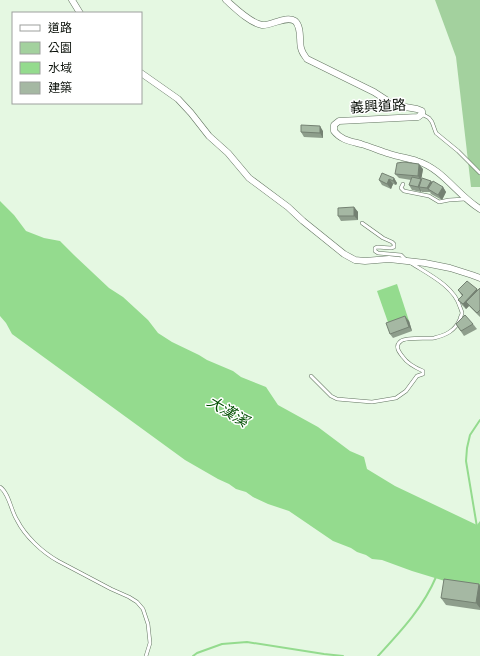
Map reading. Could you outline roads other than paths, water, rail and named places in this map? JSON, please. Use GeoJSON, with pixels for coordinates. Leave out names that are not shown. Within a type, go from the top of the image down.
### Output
{"type":"FeatureCollection","features":[{"type":"Feature","properties":{"kind":"street"},"geometry":{"type":"LineString","coordinates":[[72,0],[79,12]]}},
{"type":"Feature","properties":{"kind":"street","name":"義興道路"},"geometry":{"type":"LineString","coordinates":[[226,0],[255,23],[262,25],[282,20],[295,22],[299,27],[301,49],[303,54],[308,58],[374,92],[394,105],[422,111],[422,114],[418,117],[339,120],[334,125],[334,131],[338,137],[391,155],[417,161],[434,169],[480,209]]}},
{"type":"Feature","properties":{"kind":"street"},"geometry":{"type":"LineString","coordinates":[[142,74],[178,99],[209,136],[228,154],[249,178],[288,207],[344,254],[355,260],[365,261],[389,259],[425,263],[450,268],[472,274],[480,278]]}},
{"type":"Feature","properties":{"kind":"lane"},"geometry":{"type":"LineString","coordinates":[[422,114],[429,118],[432,122],[436,133],[458,151],[480,173]]}},
{"type":"Feature","properties":{"kind":"lane"},"geometry":{"type":"LineString","coordinates":[[403,184],[401,188],[404,191],[429,196],[439,202],[467,199]]}},
{"type":"Feature","properties":{"kind":"lane"},"geometry":{"type":"LineString","coordinates":[[311,376],[331,396],[337,399],[372,402],[396,398],[406,392],[417,376],[423,374],[423,371],[405,360],[398,350],[397,346],[400,342],[404,339],[432,338],[446,334],[458,323],[462,312],[454,294],[437,280],[406,260],[401,255],[378,253],[375,251],[375,248],[378,247],[394,247],[394,244],[362,223]]}},
{"type":"Feature","properties":{"kind":"lane"},"geometry":{"type":"LineString","coordinates":[[0,487],[6,494],[18,522],[40,549],[50,557],[111,589],[129,596],[137,602],[142,609],[148,624],[150,643],[146,656]]}},
{"type":"Feature","properties":{"kind":"water","name":"大漢溪"},"geometry":{"type":"Polygon","coordinates":[[[0,201],[14,215],[26,231],[44,238],[60,241],[109,288],[123,297],[148,320],[158,333],[207,360],[233,371],[241,377],[266,387],[278,405],[318,427],[350,451],[364,457],[367,469],[395,486],[477,525],[480,521],[480,594],[458,585],[382,560],[372,559],[333,541],[289,511],[268,504],[218,479],[185,460],[12,334],[0,316],[0,201]]]}},
{"type":"Feature","properties":{"kind":"water"},"geometry":{"type":"Polygon","coordinates":[[[397,284],[409,321],[390,328],[377,291],[397,284]]]}},
{"type":"Feature","properties":{"kind":"waterway"},"geometry":{"type":"LineString","coordinates":[[477,527],[466,461],[470,435],[480,420]]}},
{"type":"Feature","properties":{"kind":"waterway"},"geometry":{"type":"LineString","coordinates":[[378,656],[403,629],[418,609],[436,577]]}},
{"type":"Feature","properties":{"kind":"waterway"},"geometry":{"type":"LineString","coordinates":[[193,656],[197,653],[222,644],[247,642],[343,656]]}}]}
